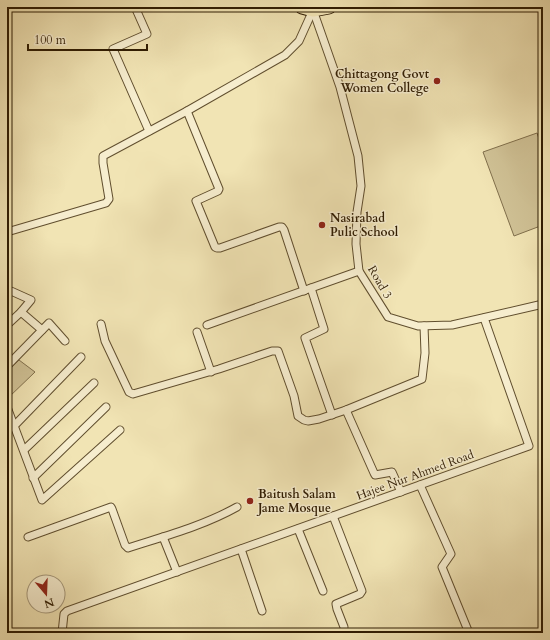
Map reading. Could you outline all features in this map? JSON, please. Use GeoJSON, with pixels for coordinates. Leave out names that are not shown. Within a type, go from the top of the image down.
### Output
{"type":"FeatureCollection","features":[{"type":"Feature","properties":{"kind":"highway"},"geometry":{"type":"LineString","coordinates":[[307,8],[329,7]]}},
{"type":"Feature","properties":{"kind":"street"},"geometry":{"type":"LineString","coordinates":[[135,7],[147,34],[113,48],[149,131]]}},
{"type":"Feature","properties":{"kind":"street"},"geometry":{"type":"LineString","coordinates":[[7,232],[106,203],[109,199],[102,157],[187,111],[285,55],[299,41],[307,8]]}},
{"type":"Feature","properties":{"kind":"street","name":"Road 3"},"geometry":{"type":"LineString","coordinates":[[307,8],[340,86],[358,156],[361,186],[357,212],[356,244],[359,271],[388,317],[418,326],[452,325],[543,304]]}},
{"type":"Feature","properties":{"kind":"street"},"geometry":{"type":"LineString","coordinates":[[187,111],[219,189],[218,192],[196,201],[215,247],[220,248],[279,227],[282,227],[284,230],[324,329],[305,338],[332,415]]}},
{"type":"Feature","properties":{"kind":"street"},"geometry":{"type":"LineString","coordinates":[[207,325],[359,271]]}},
{"type":"Feature","properties":{"kind":"street"},"geometry":{"type":"LineString","coordinates":[[7,294],[11,291],[31,300],[7,325]]}},
{"type":"Feature","properties":{"kind":"street"},"geometry":{"type":"LineString","coordinates":[[21,312],[42,330]]}},
{"type":"Feature","properties":{"kind":"street","name":"Hajee Nur Ahmed Road"},"geometry":{"type":"LineString","coordinates":[[62,633],[64,614],[67,610],[529,446],[484,318]]}},
{"type":"Feature","properties":{"kind":"street"},"geometry":{"type":"LineString","coordinates":[[7,366],[47,325],[50,324],[65,341]]}},
{"type":"Feature","properties":{"kind":"street"},"geometry":{"type":"LineString","coordinates":[[101,324],[105,341],[130,393],[133,394],[211,372],[272,351],[278,351],[294,396],[298,416],[308,421],[346,410],[422,379],[425,353],[424,326]]}},
{"type":"Feature","properties":{"kind":"street"},"geometry":{"type":"LineString","coordinates":[[197,332],[211,372]]}},
{"type":"Feature","properties":{"kind":"street"},"geometry":{"type":"LineString","coordinates":[[14,426],[81,357]]}},
{"type":"Feature","properties":{"kind":"street"},"geometry":{"type":"LineString","coordinates":[[24,450],[94,382]]}},
{"type":"Feature","properties":{"kind":"street"},"geometry":{"type":"LineString","coordinates":[[7,407],[41,499],[43,500],[120,430]]}},
{"type":"Feature","properties":{"kind":"street"},"geometry":{"type":"LineString","coordinates":[[33,478],[106,407]]}},
{"type":"Feature","properties":{"kind":"street"},"geometry":{"type":"LineString","coordinates":[[346,410],[375,475],[392,472],[401,492]]}},
{"type":"Feature","properties":{"kind":"street"},"geometry":{"type":"LineString","coordinates":[[420,485],[451,554],[442,567],[469,633]]}},
{"type":"Feature","properties":{"kind":"street"},"geometry":{"type":"LineString","coordinates":[[28,537],[108,507],[112,509],[126,547],[128,548],[199,526],[220,517],[237,507]]}},
{"type":"Feature","properties":{"kind":"street"},"geometry":{"type":"LineString","coordinates":[[333,516],[362,591],[360,594],[336,604],[344,627]]}},
{"type":"Feature","properties":{"kind":"street"},"geometry":{"type":"LineString","coordinates":[[298,529],[323,591]]}},
{"type":"Feature","properties":{"kind":"street"},"geometry":{"type":"LineString","coordinates":[[163,537],[177,572]]}},
{"type":"Feature","properties":{"kind":"street"},"geometry":{"type":"LineString","coordinates":[[241,549],[262,611]]}},
{"type":"Feature","properties":{"kind":"shaded area"},"geometry":{"type":"Polygon","coordinates":[[[537,133],[543,150],[543,225],[514,236],[483,152],[537,133]]]}},
{"type":"Feature","properties":{"kind":"shaded area"},"geometry":{"type":"Polygon","coordinates":[[[19,360],[35,372],[8,398],[7,371],[19,360]]]}},
{"type":"Feature","properties":{"kind":"railway"},"geometry":{"type":"LineString","coordinates":[[538,633],[543,631]]}},
{"type":"Feature","properties":{"kind":"place","name":"Chittagong Govt Women College"},"geometry":{"type":"Point","coordinates":[437,81]}},
{"type":"Feature","properties":{"kind":"place","name":"Nasirabad Pulic School"},"geometry":{"type":"Point","coordinates":[322,225]}},
{"type":"Feature","properties":{"kind":"place","name":"Baitush Salam Jame Mosque"},"geometry":{"type":"Point","coordinates":[250,501]}}]}
